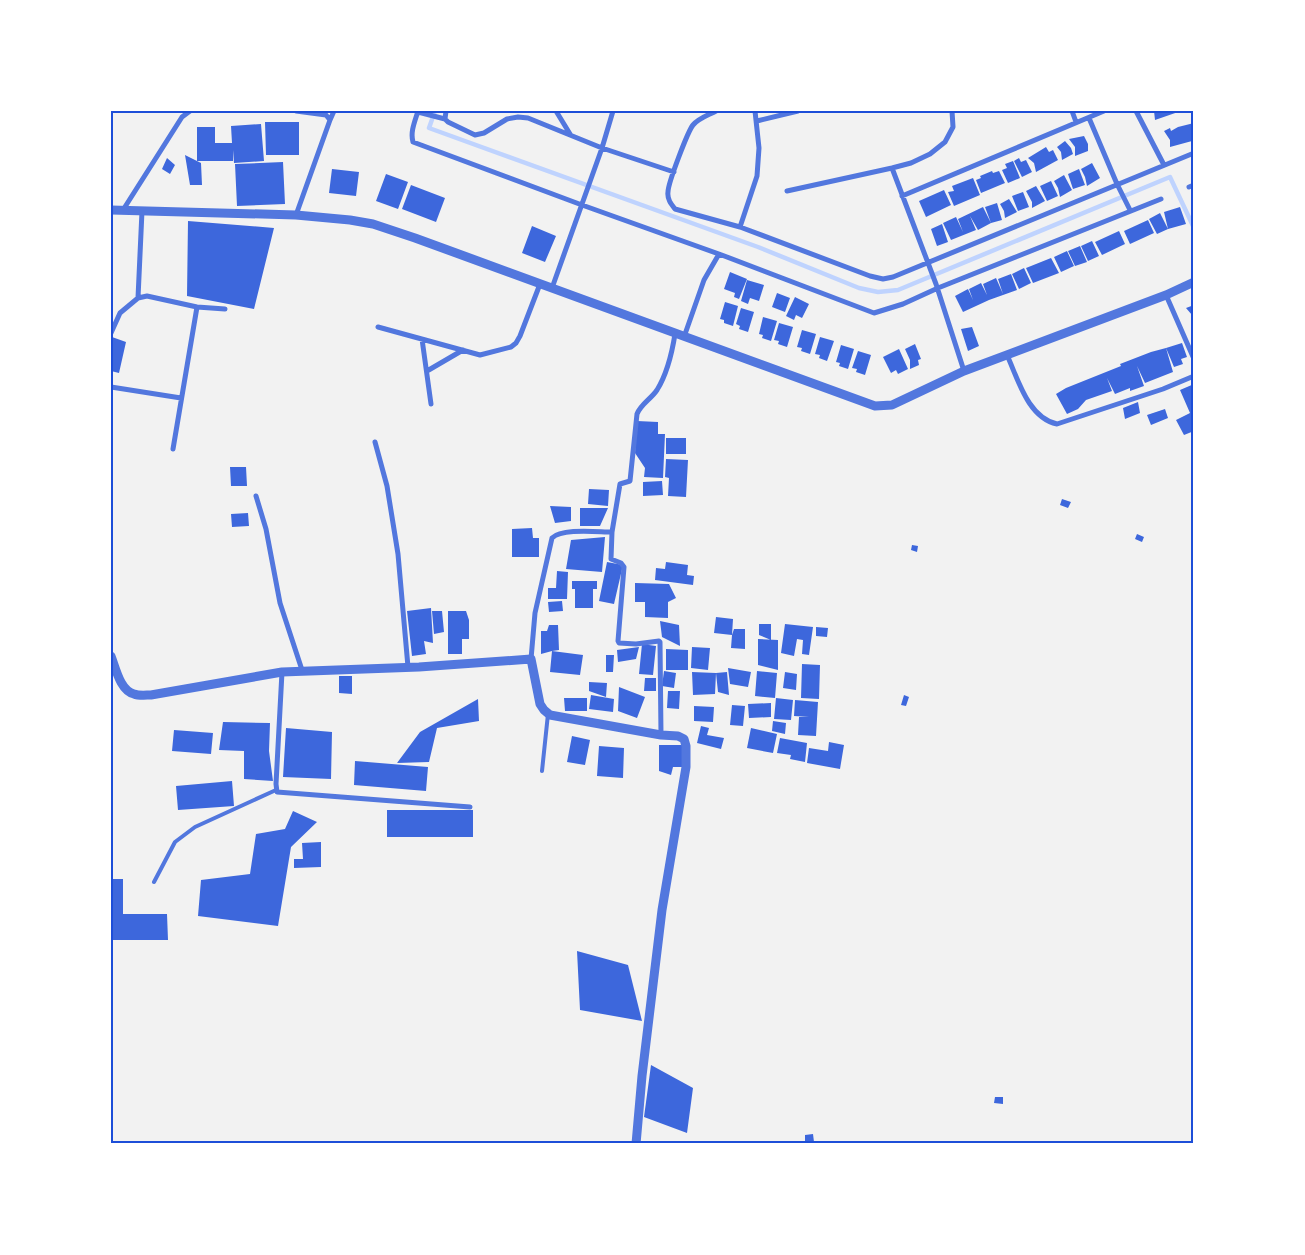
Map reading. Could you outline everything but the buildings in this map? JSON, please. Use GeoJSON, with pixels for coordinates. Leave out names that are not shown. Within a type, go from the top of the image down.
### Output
{"type":"FeatureCollection","features":[{"type":"Feature","properties":{"kind":"street"},"geometry":{"type":"LineString","coordinates":[[122,210],[182,117],[190,111]]}},
{"type":"Feature","properties":{"kind":"street"},"geometry":{"type":"LineString","coordinates":[[296,111],[326,115],[330,120]]}},
{"type":"Feature","properties":{"kind":"street"},"geometry":{"type":"LineString","coordinates":[[296,215],[334,111]]}},
{"type":"Feature","properties":{"kind":"street"},"geometry":{"type":"LineString","coordinates":[[445,119],[446,111]]}},
{"type":"Feature","properties":{"kind":"street"},"geometry":{"type":"LineString","coordinates":[[528,118],[530,111]]}},
{"type":"Feature","properties":{"kind":"street"},"geometry":{"type":"LineString","coordinates":[[556,111],[570,135]]}},
{"type":"Feature","properties":{"kind":"street"},"geometry":{"type":"LineString","coordinates":[[552,288],[602,148],[612,111]]}},
{"type":"Feature","properties":{"kind":"street"},"geometry":{"type":"LineString","coordinates":[[716,111],[698,120],[686,137],[668,192],[669,202],[675,209],[740,227],[878,278],[893,278],[1194,153]]}},
{"type":"Feature","properties":{"kind":"street"},"geometry":{"type":"LineString","coordinates":[[740,227],[756,176],[758,148],[755,111]]}},
{"type":"Feature","properties":{"kind":"street"},"geometry":{"type":"LineString","coordinates":[[757,121],[798,111]]}},
{"type":"Feature","properties":{"kind":"street"},"geometry":{"type":"LineString","coordinates":[[787,191],[892,168],[911,163],[930,154],[945,142],[953,127],[952,111]]}},
{"type":"Feature","properties":{"kind":"street"},"geometry":{"type":"LineString","coordinates":[[1072,111],[1076,122]]}},
{"type":"Feature","properties":{"kind":"street"},"geometry":{"type":"LineString","coordinates":[[902,196],[1104,111]]}},
{"type":"Feature","properties":{"kind":"street"},"geometry":{"type":"LineString","coordinates":[[1136,111],[1164,165]]}},
{"type":"Feature","properties":{"kind":"street"},"geometry":{"type":"LineString","coordinates":[[674,172],[602,148],[528,118],[507,119],[484,134],[476,134],[445,119],[420,112],[411,136],[413,142],[874,313],[903,304],[937,286],[1161,199]]}},
{"type":"Feature","properties":{"kind":"street"},"geometry":{"type":"LineString","coordinates":[[1089,118],[1130,210]]}},
{"type":"Feature","properties":{"kind":"street"},"geometry":{"type":"LineString","coordinates":[[892,168],[937,286],[964,371]]}},
{"type":"Feature","properties":{"kind":"street"},"geometry":{"type":"LineString","coordinates":[[111,210],[296,215],[373,224],[875,406],[892,405],[964,371],[1166,295],[1194,282]]}},
{"type":"Feature","properties":{"kind":"street"},"geometry":{"type":"LineString","coordinates":[[138,298],[142,211]]}},
{"type":"Feature","properties":{"kind":"street"},"geometry":{"type":"LineString","coordinates":[[661,735],[660,642],[625,644],[618,641],[624,567],[621,563],[611,559],[612,532],[620,484],[630,481],[637,414],[639,409],[657,391],[704,280],[719,254]]}},
{"type":"Feature","properties":{"kind":"street"},"geometry":{"type":"LineString","coordinates":[[378,327],[480,355],[510,347],[516,343],[540,284]]}},
{"type":"Feature","properties":{"kind":"street"},"geometry":{"type":"LineString","coordinates":[[1166,295],[1194,359]]}},
{"type":"Feature","properties":{"kind":"street"},"geometry":{"type":"LineString","coordinates":[[111,333],[120,313],[138,298],[147,296],[197,307],[225,308]]}},
{"type":"Feature","properties":{"kind":"street"},"geometry":{"type":"LineString","coordinates":[[173,450],[197,307]]}},
{"type":"Feature","properties":{"kind":"street"},"geometry":{"type":"LineString","coordinates":[[422,339],[431,404]]}},
{"type":"Feature","properties":{"kind":"street"},"geometry":{"type":"LineString","coordinates":[[426,371],[463,350]]}},
{"type":"Feature","properties":{"kind":"street"},"geometry":{"type":"LineString","coordinates":[[1007,354],[1028,400],[1037,413],[1045,420],[1058,424],[1163,389],[1194,376]]}},
{"type":"Feature","properties":{"kind":"street"},"geometry":{"type":"LineString","coordinates":[[111,387],[181,398]]}},
{"type":"Feature","properties":{"kind":"street"},"geometry":{"type":"LineString","coordinates":[[375,442],[387,486],[398,554],[408,667]]}},
{"type":"Feature","properties":{"kind":"street"},"geometry":{"type":"LineString","coordinates":[[256,496],[266,529],[280,603],[302,670]]}},
{"type":"Feature","properties":{"kind":"street"},"geometry":{"type":"LineString","coordinates":[[612,532],[567,533],[558,534],[552,538],[535,613],[531,660],[540,704],[548,714],[661,735],[678,736],[684,739],[686,746],[686,766],[662,910],[642,1076],[636,1144]]}},
{"type":"Feature","properties":{"kind":"street"},"geometry":{"type":"LineString","coordinates":[[111,656],[118,677],[126,690],[135,694],[151,695],[302,670],[408,667],[531,660]]}},
{"type":"Feature","properties":{"kind":"street"},"geometry":{"type":"LineString","coordinates":[[282,672],[276,790],[470,807]]}},
{"type":"Feature","properties":{"kind":"lane"},"geometry":{"type":"LineString","coordinates":[[542,771],[548,714]]}},
{"type":"Feature","properties":{"kind":"lane"},"geometry":{"type":"LineString","coordinates":[[154,882],[175,842],[195,827],[276,790]]}},
{"type":"Feature","properties":{"kind":"waterway"},"geometry":{"type":"LineString","coordinates":[[435,111],[429,128],[758,247],[859,288],[878,292],[898,290],[1170,177],[1194,228]]}}]}
